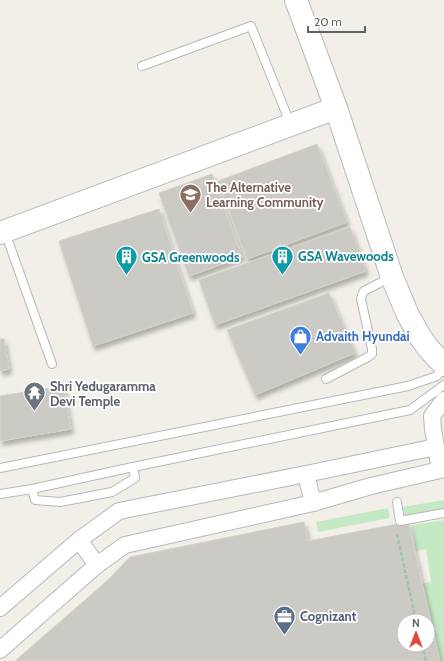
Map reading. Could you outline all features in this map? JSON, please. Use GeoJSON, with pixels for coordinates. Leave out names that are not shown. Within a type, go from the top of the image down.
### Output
{"type":"FeatureCollection","features":[{"type":"Feature","properties":{"kind":"street"},"geometry":{"type":"LineString","coordinates":[[296,0],[336,108],[392,277],[407,313],[419,335],[444,366]]}},
{"type":"Feature","properties":{"kind":"street"},"geometry":{"type":"LineString","coordinates":[[2,232],[336,108]]}},
{"type":"Feature","properties":{"kind":"street"},"geometry":{"type":"LineString","coordinates":[[441,461],[433,429],[432,416],[444,400]]}},
{"type":"Feature","properties":{"kind":"street"},"geometry":{"type":"LineString","coordinates":[[0,608],[80,540],[119,511],[306,474],[441,461]]}},
{"type":"Feature","properties":{"kind":"street"},"geometry":{"type":"LineString","coordinates":[[0,650],[97,566],[125,545],[313,503],[371,486],[441,461]]}},
{"type":"Feature","properties":{"kind":"street"},"geometry":{"type":"LineString","coordinates":[[306,474],[313,503]]}},
{"type":"Feature","properties":{"kind":"street"},"geometry":{"type":"LineString","coordinates":[[80,540],[97,566]]}},
{"type":"Feature","properties":{"kind":"lane"},"geometry":{"type":"LineString","coordinates":[[142,66],[251,26],[291,124]]}},
{"type":"Feature","properties":{"kind":"lane"},"geometry":{"type":"LineString","coordinates":[[2,232],[52,364]]}},
{"type":"Feature","properties":{"kind":"lane"},"geometry":{"type":"LineString","coordinates":[[326,379],[372,354],[361,299],[362,295],[364,291],[392,277]]}},
{"type":"Feature","properties":{"kind":"lane"},"geometry":{"type":"LineString","coordinates":[[0,468],[408,386],[437,376],[444,366]]}},
{"type":"Feature","properties":{"kind":"lane"},"geometry":{"type":"LineString","coordinates":[[0,494],[32,489],[410,410],[444,385]]}},
{"type":"Feature","properties":{"kind":"lane"},"geometry":{"type":"LineString","coordinates":[[32,489],[35,500],[60,502],[112,492],[135,478],[133,467]]}},
{"type":"Feature","properties":{"kind":"lane"},"geometry":{"type":"LineString","coordinates":[[397,502],[400,521],[444,513]]}},
{"type":"Feature","properties":{"kind":"path"},"geometry":{"type":"LineString","coordinates":[[397,534],[414,613]]}},
{"type":"Feature","properties":{"kind":"green space"},"geometry":{"type":"Polygon","coordinates":[[[444,500],[444,510],[404,517],[403,507],[444,500]]]}},
{"type":"Feature","properties":{"kind":"green space"},"geometry":{"type":"Polygon","coordinates":[[[388,508],[390,518],[318,532],[316,522],[388,508]]]}},
{"type":"Feature","properties":{"kind":"green space"},"geometry":{"type":"Polygon","coordinates":[[[444,520],[444,661],[436,661],[434,653],[436,653],[436,613],[426,613],[420,584],[431,582],[426,549],[416,551],[412,525],[444,520]]]}},
{"type":"Feature","properties":{"kind":"building"},"geometry":{"type":"Polygon","coordinates":[[[317,144],[347,222],[247,259],[218,181],[317,144]]]}},
{"type":"Feature","properties":{"kind":"building"},"geometry":{"type":"Polygon","coordinates":[[[212,174],[242,257],[189,276],[159,193],[212,174]]]}},
{"type":"Feature","properties":{"kind":"building","name":"GSA Greenwoods"},"geometry":{"type":"Polygon","coordinates":[[[159,209],[193,313],[93,346],[59,241],[159,209]]]}},
{"type":"Feature","properties":{"kind":"building","name":"GSA Wavewoods"},"geometry":{"type":"Polygon","coordinates":[[[350,227],[366,271],[215,325],[199,280],[350,227]]]}},
{"type":"Feature","properties":{"kind":"building"},"geometry":{"type":"Polygon","coordinates":[[[329,293],[355,353],[255,395],[227,330],[329,293]]]}},
{"type":"Feature","properties":{"kind":"building"},"geometry":{"type":"Polygon","coordinates":[[[0,339],[4,339],[9,369],[0,371],[0,339]]]}},
{"type":"Feature","properties":{"kind":"building","name":"Shri Yedugaramma Devi Temple"},"geometry":{"type":"Polygon","coordinates":[[[63,386],[71,429],[0,441],[0,396],[63,386]]]}},
{"type":"Feature","properties":{"kind":"building"},"geometry":{"type":"Polygon","coordinates":[[[304,522],[308,541],[408,522],[429,613],[396,613],[396,653],[436,653],[436,644],[440,661],[15,661],[108,580],[130,557],[304,522]]]}},
{"type":"Feature","properties":{"kind":"place","name":"The Alternative Learning Community"},"geometry":{"type":"Point","coordinates":[190,214]}},
{"type":"Feature","properties":{"kind":"place","name":"GSA Greenwoods"},"geometry":{"type":"Point","coordinates":[126,276]}},
{"type":"Feature","properties":{"kind":"place","name":"GSA Wavewoods"},"geometry":{"type":"Point","coordinates":[283,276]}},
{"type":"Feature","properties":{"kind":"place","name":"Advaith Hyundai"},"geometry":{"type":"Point","coordinates":[301,356]}},
{"type":"Feature","properties":{"kind":"place","name":"Shri Yedugaramma Devi Temple"},"geometry":{"type":"Point","coordinates":[34,412]}},
{"type":"Feature","properties":{"kind":"place","name":"Cognizant"},"geometry":{"type":"Point","coordinates":[284,636]}}]}
